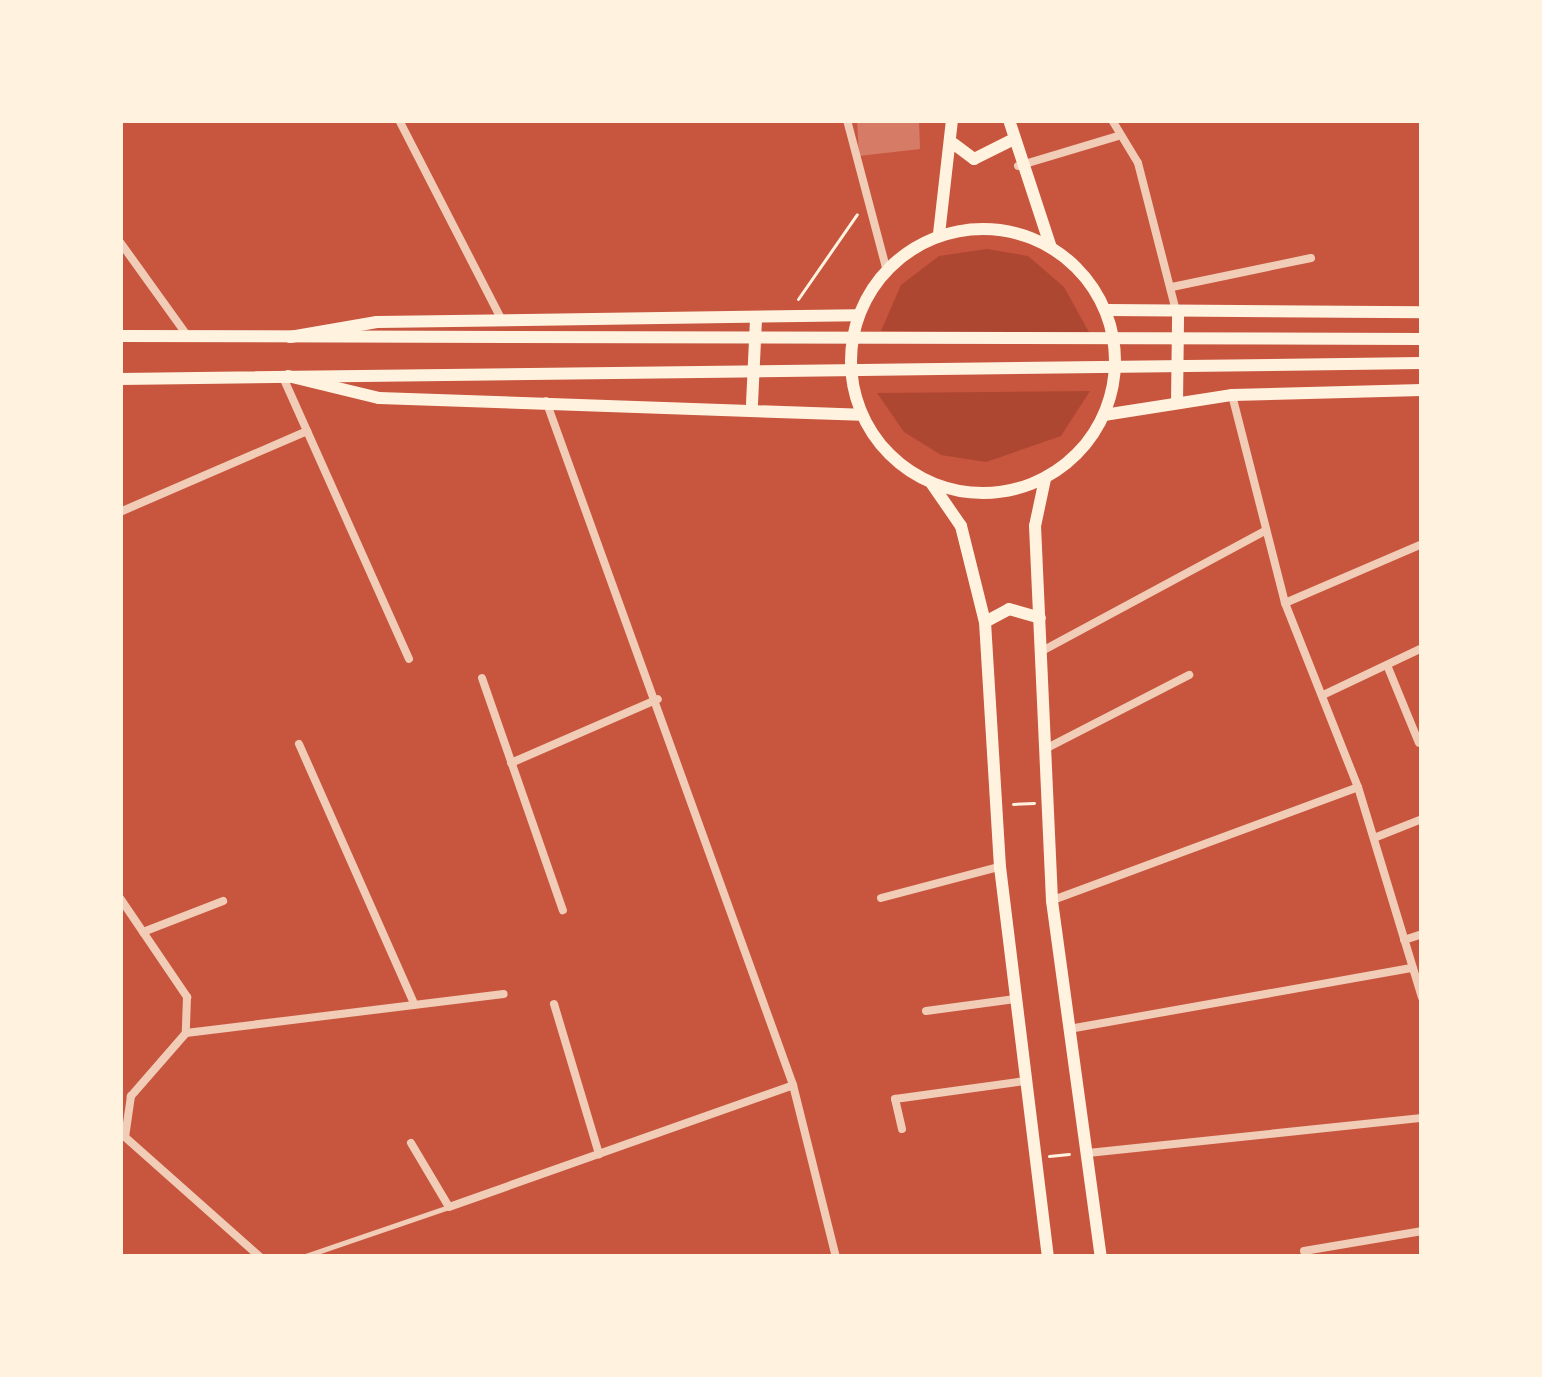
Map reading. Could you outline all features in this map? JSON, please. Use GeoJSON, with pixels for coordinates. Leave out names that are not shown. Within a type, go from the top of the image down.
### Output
{"type":"FeatureCollection","features":[{"type":"Feature","properties":{"kind":"main road"},"geometry":{"type":"LineString","coordinates":[[939,234],[954,144],[952,120]]}},
{"type":"Feature","properties":{"kind":"main road"},"geometry":{"type":"LineString","coordinates":[[1009,120],[1018,166],[1050,245],[1106,310],[1116,363],[1104,415],[1045,479],[1035,526],[1052,901],[1101,1257]]}},
{"type":"Feature","properties":{"kind":"main road"},"geometry":{"type":"LineString","coordinates":[[954,144],[974,159],[1010,141]]}},
{"type":"Feature","properties":{"kind":"main road"},"geometry":{"type":"LineString","coordinates":[[1048,1257],[1000,867],[985,622],[961,526],[932,484],[890,456],[861,415],[850,365],[857,315],[886,268],[939,234],[996,227],[1050,245]]}},
{"type":"Feature","properties":{"kind":"main road"},"geometry":{"type":"LineString","coordinates":[[1106,310],[1178,316],[1422,312]]}},
{"type":"Feature","properties":{"kind":"main road"},"geometry":{"type":"LineString","coordinates":[[268,343],[377,322],[857,315]]}},
{"type":"Feature","properties":{"kind":"main road"},"geometry":{"type":"LineString","coordinates":[[1178,316],[1178,404]]}},
{"type":"Feature","properties":{"kind":"main road"},"geometry":{"type":"LineString","coordinates":[[752,404],[756,318]]}},
{"type":"Feature","properties":{"kind":"main road"},"geometry":{"type":"LineString","coordinates":[[120,336],[486,345],[1422,340]]}},
{"type":"Feature","properties":{"kind":"main road"},"geometry":{"type":"LineString","coordinates":[[120,379],[320,370],[484,373],[1422,363]]}},
{"type":"Feature","properties":{"kind":"main road"},"geometry":{"type":"LineString","coordinates":[[281,374],[379,398],[752,404],[861,415]]}},
{"type":"Feature","properties":{"kind":"main road"},"geometry":{"type":"LineString","coordinates":[[1104,415],[1232,395],[1422,390]]}},
{"type":"Feature","properties":{"kind":"main road"},"geometry":{"type":"LineString","coordinates":[[932,484],[989,494],[1045,479]]}},
{"type":"Feature","properties":{"kind":"main road"},"geometry":{"type":"LineString","coordinates":[[985,622],[1009,609],[1040,618]]}},
{"type":"Feature","properties":{"kind":"street"},"geometry":{"type":"LineString","coordinates":[[399,120],[503,321]]}},
{"type":"Feature","properties":{"kind":"street"},"geometry":{"type":"LineString","coordinates":[[847,120],[886,268]]}},
{"type":"Feature","properties":{"kind":"street"},"geometry":{"type":"LineString","coordinates":[[1112,120],[1138,163],[1178,316]]}},
{"type":"Feature","properties":{"kind":"street"},"geometry":{"type":"LineString","coordinates":[[1018,166],[1118,136]]}},
{"type":"Feature","properties":{"kind":"street"},"geometry":{"type":"LineString","coordinates":[[120,242],[190,340]]}},
{"type":"Feature","properties":{"kind":"street"},"geometry":{"type":"LineString","coordinates":[[1172,287],[1311,258]]}},
{"type":"Feature","properties":{"kind":"street"},"geometry":{"type":"LineString","coordinates":[[281,374],[409,659]]}},
{"type":"Feature","properties":{"kind":"street"},"geometry":{"type":"LineString","coordinates":[[1232,395],[1285,603],[1358,787],[1422,998]]}},
{"type":"Feature","properties":{"kind":"street"},"geometry":{"type":"LineString","coordinates":[[546,401],[658,699],[793,1085],[836,1257]]}},
{"type":"Feature","properties":{"kind":"street"},"geometry":{"type":"LineString","coordinates":[[120,512],[308,431]]}},
{"type":"Feature","properties":{"kind":"street"},"geometry":{"type":"LineString","coordinates":[[1041,652],[1265,531]]}},
{"type":"Feature","properties":{"kind":"street"},"geometry":{"type":"LineString","coordinates":[[1285,603],[1422,544]]}},
{"type":"Feature","properties":{"kind":"street"},"geometry":{"type":"LineString","coordinates":[[1323,695],[1422,648]]}},
{"type":"Feature","properties":{"kind":"street"},"geometry":{"type":"LineString","coordinates":[[1387,665],[1419,743]]}},
{"type":"Feature","properties":{"kind":"street"},"geometry":{"type":"LineString","coordinates":[[1045,748],[1189,675]]}},
{"type":"Feature","properties":{"kind":"street"},"geometry":{"type":"LineString","coordinates":[[482,679],[563,910]]}},
{"type":"Feature","properties":{"kind":"street"},"geometry":{"type":"LineString","coordinates":[[511,763],[658,699]]}},
{"type":"Feature","properties":{"kind":"street"},"geometry":{"type":"LineString","coordinates":[[299,744],[415,1004]]}},
{"type":"Feature","properties":{"kind":"street"},"geometry":{"type":"LineString","coordinates":[[1052,901],[1358,787]]}},
{"type":"Feature","properties":{"kind":"street"},"geometry":{"type":"LineString","coordinates":[[1374,838],[1422,819]]}},
{"type":"Feature","properties":{"kind":"street"},"geometry":{"type":"LineString","coordinates":[[881,898],[1000,867]]}},
{"type":"Feature","properties":{"kind":"street"},"geometry":{"type":"LineString","coordinates":[[120,898],[187,998],[186,1033],[122,1113],[125,1137],[260,1257]]}},
{"type":"Feature","properties":{"kind":"street"},"geometry":{"type":"LineString","coordinates":[[143,932],[223,901]]}},
{"type":"Feature","properties":{"kind":"street"},"geometry":{"type":"LineString","coordinates":[[1404,940],[1422,934]]}},
{"type":"Feature","properties":{"kind":"street"},"geometry":{"type":"LineString","coordinates":[[1069,1029],[1413,968]]}},
{"type":"Feature","properties":{"kind":"street"},"geometry":{"type":"LineString","coordinates":[[186,1033],[504,994]]}},
{"type":"Feature","properties":{"kind":"street"},"geometry":{"type":"LineString","coordinates":[[926,1011],[1015,999]]}},
{"type":"Feature","properties":{"kind":"street"},"geometry":{"type":"LineString","coordinates":[[554,1004],[599,1154]]}},
{"type":"Feature","properties":{"kind":"street"},"geometry":{"type":"LineString","coordinates":[[902,1130],[895,1100],[1025,1081]]}},
{"type":"Feature","properties":{"kind":"street"},"geometry":{"type":"LineString","coordinates":[[410,1143],[449,1207],[793,1085]]}},
{"type":"Feature","properties":{"kind":"street"},"geometry":{"type":"LineString","coordinates":[[1086,1153],[1422,1118]]}},
{"type":"Feature","properties":{"kind":"street"},"geometry":{"type":"LineString","coordinates":[[1304,1251],[1422,1231]]}},
{"type":"Feature","properties":{"kind":"lane"},"geometry":{"type":"LineString","coordinates":[[303,1257],[449,1207]]}},
{"type":"Feature","properties":{"kind":"path"},"geometry":{"type":"LineString","coordinates":[[790,315],[818,259],[867,204]]}},
{"type":"Feature","properties":{"kind":"path"},"geometry":{"type":"LineString","coordinates":[[994,804],[1048,802]]}},
{"type":"Feature","properties":{"kind":"path"},"geometry":{"type":"LineString","coordinates":[[1035,1157],[1086,1153]]}},
{"type":"Feature","properties":{"kind":"shaded area"},"geometry":{"type":"Polygon","coordinates":[[[987,249],[1028,256],[1064,287],[1090,334],[881,331],[901,285],[939,256],[987,249]]]}},
{"type":"Feature","properties":{"kind":"shaded area"},"geometry":{"type":"Polygon","coordinates":[[[1090,391],[1061,436],[986,462],[941,455],[904,432],[877,393],[1090,391]]]}},
{"type":"Feature","properties":{"kind":"building"},"geometry":{"type":"Polygon","coordinates":[[[857,120],[919,120],[920,149],[859,156],[857,120]]]}}]}
